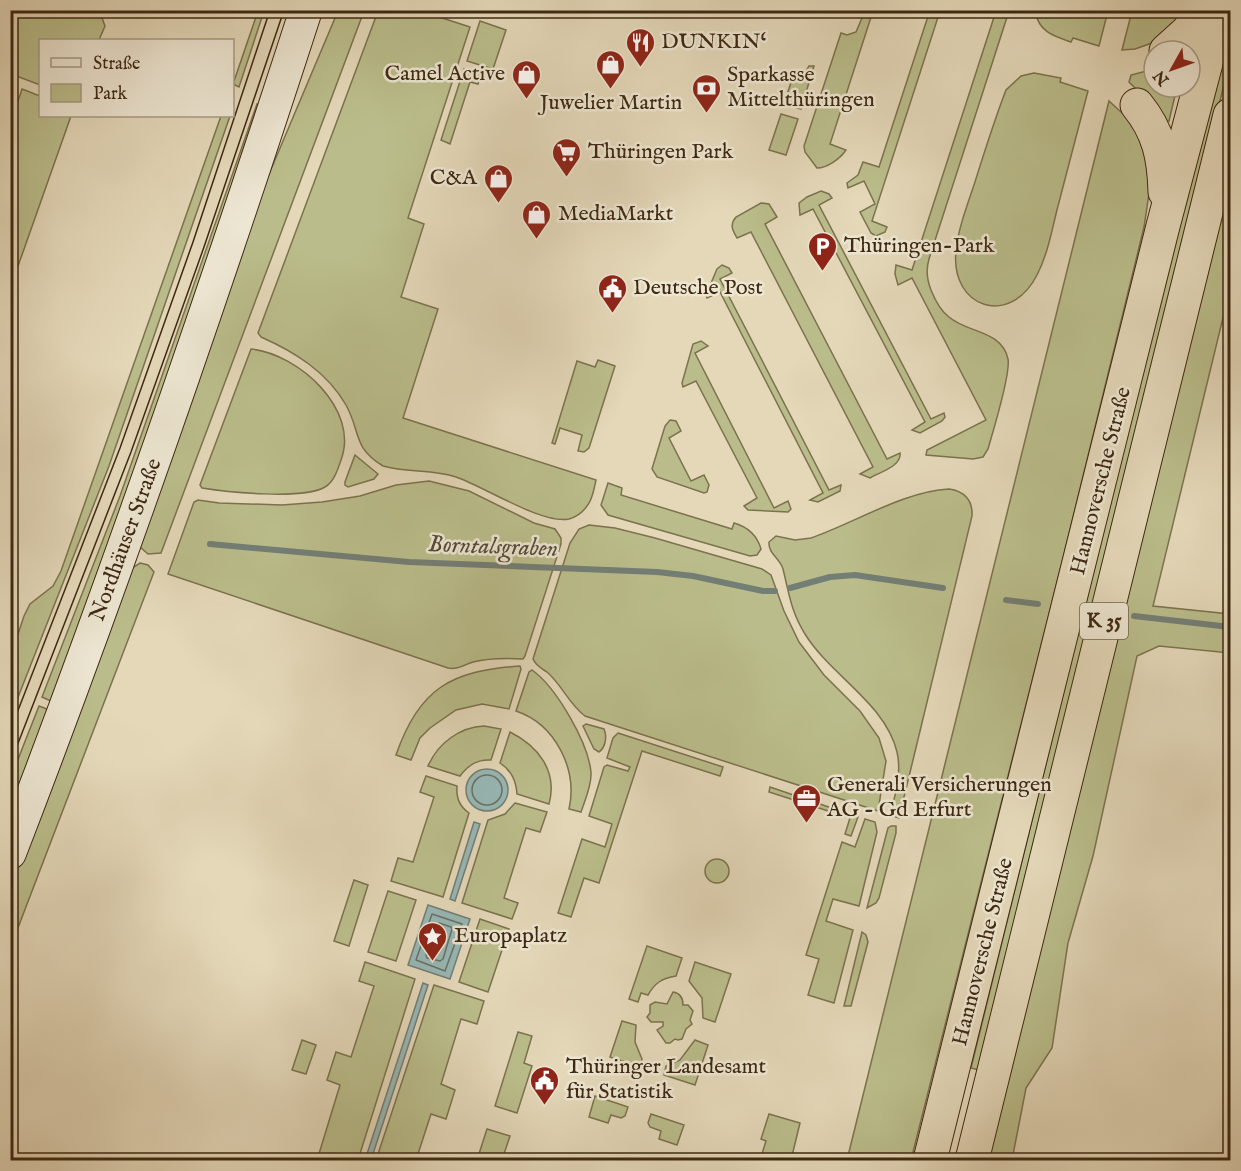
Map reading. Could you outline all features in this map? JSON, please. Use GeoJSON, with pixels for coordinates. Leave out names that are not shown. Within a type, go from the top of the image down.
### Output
{"type":"FeatureCollection","features":[{"type":"Feature","properties":{"kind":"highway"},"geometry":{"type":"LineString","coordinates":[[1178,39],[1187,32],[1205,10]]}},
{"type":"Feature","properties":{"kind":"highway","name":"Hannoversche Straße"},"geometry":{"type":"LineString","coordinates":[[930,1161],[1163,226],[1220,10]]}},
{"type":"Feature","properties":{"kind":"highway"},"geometry":{"type":"LineString","coordinates":[[1137,105],[1153,127],[1159,142],[1166,190],[1163,226]]}},
{"type":"Feature","properties":{"kind":"highway","name":"Hannoversche Straße"},"geometry":{"type":"LineString","coordinates":[[972,1161],[1230,115]]}},
{"type":"Feature","properties":{"kind":"main road","name":"Nordhäuser Straße"},"geometry":{"type":"LineString","coordinates":[[10,853],[183,381],[306,10]]}},
{"type":"Feature","properties":{"kind":"main road","name":"Nordhäuser Straße"},"geometry":{"type":"LineString","coordinates":[[236,224],[286,120],[327,10]]}},
{"type":"Feature","properties":{"kind":"green space"},"geometry":{"type":"Polygon","coordinates":[[[99,10],[105,26],[99,39],[39,39],[39,85],[11,74],[11,23],[15,11],[99,10]]]}},
{"type":"Feature","properties":{"kind":"green space"},"geometry":{"type":"Polygon","coordinates":[[[930,10],[940,11],[872,221],[887,227],[885,232],[876,236],[871,233],[860,212],[875,204],[864,181],[848,188],[847,183],[858,175],[863,162],[879,167],[930,10]]]}},
{"type":"Feature","properties":{"kind":"green space"},"geometry":{"type":"Polygon","coordinates":[[[258,11],[264,11],[239,87],[234,84],[258,11]]]}},
{"type":"Feature","properties":{"kind":"green space"},"geometry":{"type":"Polygon","coordinates":[[[338,11],[364,11],[161,553],[148,554],[139,546],[261,193],[338,11]]]}},
{"type":"Feature","properties":{"kind":"green space"},"geometry":{"type":"Polygon","coordinates":[[[378,11],[435,11],[433,15],[470,27],[408,218],[424,224],[401,297],[438,309],[403,418],[596,480],[589,503],[577,516],[572,518],[558,519],[529,511],[456,477],[383,466],[366,452],[346,405],[320,373],[298,356],[261,337],[258,333],[378,11]]]}},
{"type":"Feature","properties":{"kind":"green space"},"geometry":{"type":"Polygon","coordinates":[[[865,11],[873,11],[830,144],[846,150],[833,162],[817,168],[805,152],[804,146],[841,33],[847,35],[856,32],[865,11]]]}},
{"type":"Feature","properties":{"kind":"green space"},"geometry":{"type":"Polygon","coordinates":[[[996,11],[1009,11],[929,259],[927,274],[938,305],[946,315],[999,342],[1008,359],[1007,377],[988,449],[983,457],[973,459],[926,455],[927,450],[986,420],[912,278],[898,285],[895,274],[896,265],[912,270],[996,11]]]}},
{"type":"Feature","properties":{"kind":"green space"},"geometry":{"type":"Polygon","coordinates":[[[1035,11],[1108,11],[1099,46],[1073,38],[1071,42],[1053,35],[1040,24],[1035,11]]]}},
{"type":"Feature","properties":{"kind":"green space"},"geometry":{"type":"Polygon","coordinates":[[[1132,11],[1193,11],[1163,39],[1142,39],[1142,47],[1122,50],[1132,11]]]}},
{"type":"Feature","properties":{"kind":"green space"},"geometry":{"type":"Polygon","coordinates":[[[1230,18],[1230,60],[983,1071],[971,1068],[1230,18]]]}},
{"type":"Feature","properties":{"kind":"green space"},"geometry":{"type":"Polygon","coordinates":[[[480,21],[506,30],[493,69],[467,61],[480,21]]]}},
{"type":"Feature","properties":{"kind":"green space"},"geometry":{"type":"Polygon","coordinates":[[[809,66],[814,66],[801,109],[784,104],[795,70],[805,73],[809,66]]]}},
{"type":"Feature","properties":{"kind":"green space"},"geometry":{"type":"Polygon","coordinates":[[[464,69],[481,74],[478,84],[470,82],[450,144],[441,140],[464,69]]]}},
{"type":"Feature","properties":{"kind":"green space"},"geometry":{"type":"Polygon","coordinates":[[[1142,72],[1142,95],[1129,82],[1131,75],[1142,72]]]}},
{"type":"Feature","properties":{"kind":"green space"},"geometry":{"type":"Polygon","coordinates":[[[1034,73],[1061,78],[1060,82],[1088,91],[1049,241],[1037,275],[1026,292],[1012,302],[998,306],[984,304],[972,298],[962,286],[957,271],[956,251],[959,234],[1006,90],[1021,76],[1034,73]]]}},
{"type":"Feature","properties":{"kind":"green space"},"geometry":{"type":"Polygon","coordinates":[[[22,89],[39,96],[39,117],[71,117],[11,286],[11,122],[22,89]]]}},
{"type":"Feature","properties":{"kind":"green space"},"geometry":{"type":"Polygon","coordinates":[[[1146,99],[1174,99],[1169,121],[1164,123],[1146,99]]]}},
{"type":"Feature","properties":{"kind":"green space"},"geometry":{"type":"Polygon","coordinates":[[[1109,101],[1132,122],[1136,119],[1151,180],[1144,227],[1062,562],[911,1160],[847,1160],[1109,101]]]}},
{"type":"Feature","properties":{"kind":"green space"},"geometry":{"type":"Polygon","coordinates":[[[257,104],[266,107],[55,703],[42,697],[120,496],[257,104]]]}},
{"type":"Feature","properties":{"kind":"green space"},"geometry":{"type":"Polygon","coordinates":[[[781,114],[798,119],[786,155],[769,150],[781,114]]]}},
{"type":"Feature","properties":{"kind":"green space"},"geometry":{"type":"Polygon","coordinates":[[[221,117],[230,117],[109,466],[11,715],[11,655],[24,616],[30,604],[53,586],[61,571],[221,117]]]}},
{"type":"Feature","properties":{"kind":"green space"},"geometry":{"type":"Polygon","coordinates":[[[1230,162],[1230,289],[1153,606],[1230,614],[1230,653],[1159,646],[1137,656],[1093,856],[1068,943],[1052,1048],[1026,1088],[1012,1160],[988,1160],[1230,162]]]}},
{"type":"Feature","properties":{"kind":"green space"},"geometry":{"type":"Polygon","coordinates":[[[821,191],[832,198],[819,205],[931,419],[944,413],[945,417],[942,421],[920,433],[912,430],[925,422],[813,209],[800,215],[799,203],[821,191]]]}},
{"type":"Feature","properties":{"kind":"green space"},"geometry":{"type":"Polygon","coordinates":[[[761,203],[769,204],[777,217],[765,224],[887,459],[900,453],[898,462],[870,478],[860,474],[873,467],[751,232],[737,238],[733,230],[732,225],[736,217],[761,203]]]}},
{"type":"Feature","properties":{"kind":"green space"},"geometry":{"type":"Polygon","coordinates":[[[722,265],[729,268],[732,273],[720,279],[829,490],[841,485],[840,491],[818,502],[810,500],[823,493],[720,292],[707,298],[706,295],[717,269],[722,265]]]}},
{"type":"Feature","properties":{"kind":"green space"},"geometry":{"type":"Polygon","coordinates":[[[701,341],[708,346],[695,353],[774,508],[788,501],[791,509],[788,512],[748,510],[744,506],[757,498],[696,381],[683,387],[682,383],[693,344],[701,341]]]}},
{"type":"Feature","properties":{"kind":"green space"},"geometry":{"type":"Polygon","coordinates":[[[251,349],[288,361],[306,373],[334,404],[342,422],[345,441],[337,471],[325,487],[300,493],[265,494],[214,490],[202,488],[200,485],[251,349]]]}},
{"type":"Feature","properties":{"kind":"green space"},"geometry":{"type":"Polygon","coordinates":[[[598,360],[615,366],[589,448],[584,452],[578,451],[582,435],[560,428],[555,444],[552,443],[577,361],[595,367],[598,360]]]}},
{"type":"Feature","properties":{"kind":"green space"},"geometry":{"type":"Polygon","coordinates":[[[670,420],[676,421],[681,431],[669,438],[691,481],[704,475],[709,485],[707,492],[704,493],[657,477],[652,469],[665,426],[670,420]]]}},
{"type":"Feature","properties":{"kind":"green space"},"geometry":{"type":"Polygon","coordinates":[[[355,455],[378,474],[374,479],[348,487],[345,482],[355,455]]]}},
{"type":"Feature","properties":{"kind":"green space"},"geometry":{"type":"Polygon","coordinates":[[[429,481],[469,491],[534,523],[555,529],[561,538],[523,659],[485,660],[457,668],[448,668],[168,574],[194,502],[198,500],[282,505],[322,502],[360,496],[396,485],[429,481]]]}},
{"type":"Feature","properties":{"kind":"green space"},"geometry":{"type":"Polygon","coordinates":[[[608,483],[622,488],[621,495],[732,529],[734,523],[739,525],[748,529],[761,549],[757,555],[750,556],[608,515],[601,505],[608,483]]]}},
{"type":"Feature","properties":{"kind":"green space"},"geometry":{"type":"Polygon","coordinates":[[[949,489],[966,497],[971,505],[972,516],[899,818],[890,815],[899,768],[897,752],[891,735],[870,704],[828,663],[805,634],[793,610],[783,569],[770,550],[769,542],[776,536],[795,540],[811,538],[897,501],[932,491],[949,489]]]}},
{"type":"Feature","properties":{"kind":"green space"},"geometry":{"type":"Polygon","coordinates":[[[589,525],[615,528],[655,538],[762,569],[771,575],[784,611],[799,642],[824,675],[860,711],[879,738],[886,761],[878,811],[585,716],[579,711],[552,677],[533,659],[570,543],[579,529],[589,525]]]}},
{"type":"Feature","properties":{"kind":"green space"},"geometry":{"type":"Polygon","coordinates":[[[140,563],[148,565],[154,572],[11,946],[11,879],[129,570],[140,563]]]}},
{"type":"Feature","properties":{"kind":"green space"},"geometry":{"type":"Polygon","coordinates":[[[520,666],[509,709],[482,704],[456,710],[420,738],[411,760],[396,755],[415,714],[441,687],[475,673],[520,666]]]}},
{"type":"Feature","properties":{"kind":"green space"},"geometry":{"type":"Polygon","coordinates":[[[532,670],[551,689],[569,716],[589,760],[591,777],[581,812],[569,809],[570,779],[560,750],[552,737],[530,717],[516,711],[529,672],[532,670]]]}},
{"type":"Feature","properties":{"kind":"green space"},"geometry":{"type":"Polygon","coordinates":[[[39,706],[52,711],[11,817],[11,777],[39,706]]]}},
{"type":"Feature","properties":{"kind":"green space"},"geometry":{"type":"Polygon","coordinates":[[[586,724],[604,729],[605,741],[599,752],[594,749],[583,726],[586,724]]]}},
{"type":"Feature","properties":{"kind":"green space"},"geometry":{"type":"Polygon","coordinates":[[[484,726],[501,729],[491,760],[473,764],[460,776],[428,766],[438,750],[458,733],[484,726]]]}},
{"type":"Feature","properties":{"kind":"green space"},"geometry":{"type":"Polygon","coordinates":[[[510,732],[537,752],[548,770],[551,781],[549,804],[517,794],[513,777],[500,763],[510,732]]]}},
{"type":"Feature","properties":{"kind":"green space"},"geometry":{"type":"Polygon","coordinates":[[[618,733],[723,767],[720,776],[642,751],[599,883],[584,878],[571,917],[558,913],[582,839],[605,847],[612,824],[589,816],[604,767],[607,765],[628,771],[630,767],[607,758],[613,738],[618,733]]]}},
{"type":"Feature","properties":{"kind":"green space"},"geometry":{"type":"Polygon","coordinates":[[[426,776],[457,786],[459,801],[469,813],[443,897],[391,881],[398,858],[413,862],[434,797],[420,792],[426,776]]]}},
{"type":"Feature","properties":{"kind":"green space"},"geometry":{"type":"Polygon","coordinates":[[[770,787],[858,817],[851,836],[845,834],[850,818],[769,792],[770,787]]]}},
{"type":"Feature","properties":{"kind":"green space"},"geometry":{"type":"Polygon","coordinates":[[[515,803],[547,812],[540,832],[526,828],[504,898],[518,903],[512,919],[462,903],[488,820],[505,814],[515,803]]]}},
{"type":"Feature","properties":{"kind":"green space"},"geometry":{"type":"Polygon","coordinates":[[[865,819],[875,822],[877,832],[859,906],[833,899],[826,921],[853,930],[834,1003],[808,995],[819,959],[806,955],[842,842],[855,847],[865,819]]]}},
{"type":"Feature","properties":{"kind":"green space"},"geometry":{"type":"Polygon","coordinates":[[[896,826],[896,833],[879,898],[876,903],[867,908],[888,828],[896,826]]]}},
{"type":"Feature","properties":{"kind":"green space"},"geometry":{"type":"Polygon","coordinates":[[[717,859],[726,862],[729,871],[726,880],[717,883],[708,880],[705,871],[708,862],[717,859]]]}},
{"type":"Feature","properties":{"kind":"green space"},"geometry":{"type":"Polygon","coordinates":[[[354,880],[368,885],[349,946],[334,941],[354,880]]]}},
{"type":"Feature","properties":{"kind":"green space"},"geometry":{"type":"Polygon","coordinates":[[[388,891],[416,900],[396,961],[368,952],[388,891]]]}},
{"type":"Feature","properties":{"kind":"green space"},"geometry":{"type":"Polygon","coordinates":[[[480,919],[509,929],[488,992],[459,982],[480,919]]]}},
{"type":"Feature","properties":{"kind":"green space"},"geometry":{"type":"Polygon","coordinates":[[[862,932],[866,935],[868,942],[851,1006],[844,1006],[862,932]]]}},
{"type":"Feature","properties":{"kind":"green space"},"geometry":{"type":"Polygon","coordinates":[[[647,946],[682,958],[676,976],[659,982],[648,995],[641,993],[638,1002],[629,999],[647,946]]]}},
{"type":"Feature","properties":{"kind":"green space"},"geometry":{"type":"Polygon","coordinates":[[[365,962],[415,979],[358,1160],[308,1160],[310,1155],[318,1157],[340,1085],[327,1080],[336,1052],[351,1057],[374,986],[359,981],[365,962]]]}},
{"type":"Feature","properties":{"kind":"green space"},"geometry":{"type":"Polygon","coordinates":[[[695,962],[731,974],[715,1022],[703,1018],[702,998],[689,981],[695,962]]]}},
{"type":"Feature","properties":{"kind":"green space"},"geometry":{"type":"Polygon","coordinates":[[[434,985],[484,1001],[477,1024],[461,1019],[441,1084],[455,1090],[446,1119],[431,1114],[416,1160],[376,1160],[434,985]]]}},
{"type":"Feature","properties":{"kind":"green space"},"geometry":{"type":"Polygon","coordinates":[[[673,992],[678,993],[683,1005],[688,1005],[693,1011],[690,1020],[692,1024],[686,1029],[682,1039],[666,1043],[657,1030],[663,1026],[663,1022],[651,1022],[647,1017],[650,1013],[650,1005],[655,1002],[667,1004],[673,992]]]}},
{"type":"Feature","properties":{"kind":"green space"},"geometry":{"type":"Polygon","coordinates":[[[622,1021],[636,1025],[635,1042],[642,1059],[640,1067],[610,1057],[622,1021]]]}},
{"type":"Feature","properties":{"kind":"green space"},"geometry":{"type":"Polygon","coordinates":[[[518,1032],[532,1036],[524,1063],[532,1066],[517,1113],[495,1106],[518,1032]]]}},
{"type":"Feature","properties":{"kind":"green space"},"geometry":{"type":"Polygon","coordinates":[[[302,1040],[316,1045],[306,1074],[292,1070],[302,1040]]]}},
{"type":"Feature","properties":{"kind":"green space"},"geometry":{"type":"Polygon","coordinates":[[[695,1040],[708,1045],[695,1085],[664,1075],[666,1066],[680,1060],[695,1040]]]}},
{"type":"Feature","properties":{"kind":"green space"},"geometry":{"type":"Polygon","coordinates":[[[595,1096],[628,1107],[625,1116],[621,1118],[611,1115],[608,1123],[589,1117],[595,1096]]]}},
{"type":"Feature","properties":{"kind":"green space"},"geometry":{"type":"Polygon","coordinates":[[[651,1114],[684,1125],[677,1145],[659,1139],[661,1131],[650,1127],[648,1123],[651,1114]]]}},
{"type":"Feature","properties":{"kind":"green space"},"geometry":{"type":"Polygon","coordinates":[[[769,1114],[800,1123],[791,1160],[760,1160],[766,1141],[761,1139],[769,1114]]]}},
{"type":"Feature","properties":{"kind":"green space"},"geometry":{"type":"Polygon","coordinates":[[[487,1129],[510,1136],[502,1160],[477,1160],[487,1129]]]}},
{"type":"Feature","properties":{"kind":"water"},"geometry":{"type":"Polygon","coordinates":[[[487,769],[495,770],[502,775],[507,782],[507,798],[502,805],[495,810],[487,811],[479,810],[472,805],[467,798],[466,790],[467,782],[472,775],[479,770],[487,769]]]}},
{"type":"Feature","properties":{"kind":"water"},"geometry":{"type":"Polygon","coordinates":[[[474,822],[480,824],[455,901],[450,899],[474,822]]]}},
{"type":"Feature","properties":{"kind":"water"},"geometry":{"type":"Polygon","coordinates":[[[428,905],[470,919],[450,979],[408,965],[428,905]]]}},
{"type":"Feature","properties":{"kind":"water"},"geometry":{"type":"Polygon","coordinates":[[[423,983],[428,985],[371,1160],[365,1160],[423,983]]]}},
{"type":"Feature","properties":{"kind":"waterway","name":"Borntalsgraben"},"geometry":{"type":"LineString","coordinates":[[210,544],[409,562],[657,572],[693,576],[763,591],[775,591]]}},
{"type":"Feature","properties":{"kind":"waterway","name":"Borntalsgraben"},"geometry":{"type":"LineString","coordinates":[[790,588],[830,577],[855,575],[943,588]]}},
{"type":"Feature","properties":{"kind":"waterway","name":"Borntalsgraben"},"geometry":{"type":"LineString","coordinates":[[1006,600],[1038,604]]}},
{"type":"Feature","properties":{"kind":"waterway","name":"Borntalsgraben"},"geometry":{"type":"LineString","coordinates":[[1134,616],[1230,627]]}},
{"type":"Feature","properties":{"kind":"tram line"},"geometry":{"type":"LineString","coordinates":[[10,731],[120,448],[193,242],[270,10]]}},
{"type":"Feature","properties":{"kind":"tram line"},"geometry":{"type":"LineString","coordinates":[[10,764],[131,452],[204,247],[284,10]]}},
{"type":"Feature","properties":{"kind":"place","name":"DUNKIN‘"},"geometry":{"type":"Point","coordinates":[640,68]}},
{"type":"Feature","properties":{"kind":"place","name":"Juwelier Martin"},"geometry":{"type":"Point","coordinates":[611,90]}},
{"type":"Feature","properties":{"kind":"place","name":"Camel Active"},"geometry":{"type":"Point","coordinates":[526,100]}},
{"type":"Feature","properties":{"kind":"place","name":"Sparkasse Mittelthüringen"},"geometry":{"type":"Point","coordinates":[706,114]}},
{"type":"Feature","properties":{"kind":"place","name":"Thüringen Park"},"geometry":{"type":"Point","coordinates":[567,178]}},
{"type":"Feature","properties":{"kind":"place","name":"C&A"},"geometry":{"type":"Point","coordinates":[498,204]}},
{"type":"Feature","properties":{"kind":"place","name":"MediaMarkt"},"geometry":{"type":"Point","coordinates":[537,240]}},
{"type":"Feature","properties":{"kind":"place","name":"Thüringen-Park"},"geometry":{"type":"Point","coordinates":[823,272]}},
{"type":"Feature","properties":{"kind":"place","name":"Deutsche Post"},"geometry":{"type":"Point","coordinates":[612,314]}},
{"type":"Feature","properties":{"kind":"place","name":"Generali Versicherungen AG - Gd Erfurt"},"geometry":{"type":"Point","coordinates":[806,824]}},
{"type":"Feature","properties":{"kind":"place","name":"Europaplatz"},"geometry":{"type":"Point","coordinates":[433,962]}},
{"type":"Feature","properties":{"kind":"place","name":"Thüringer Landesamt für Statistik"},"geometry":{"type":"Point","coordinates":[545,1106]}}]}
